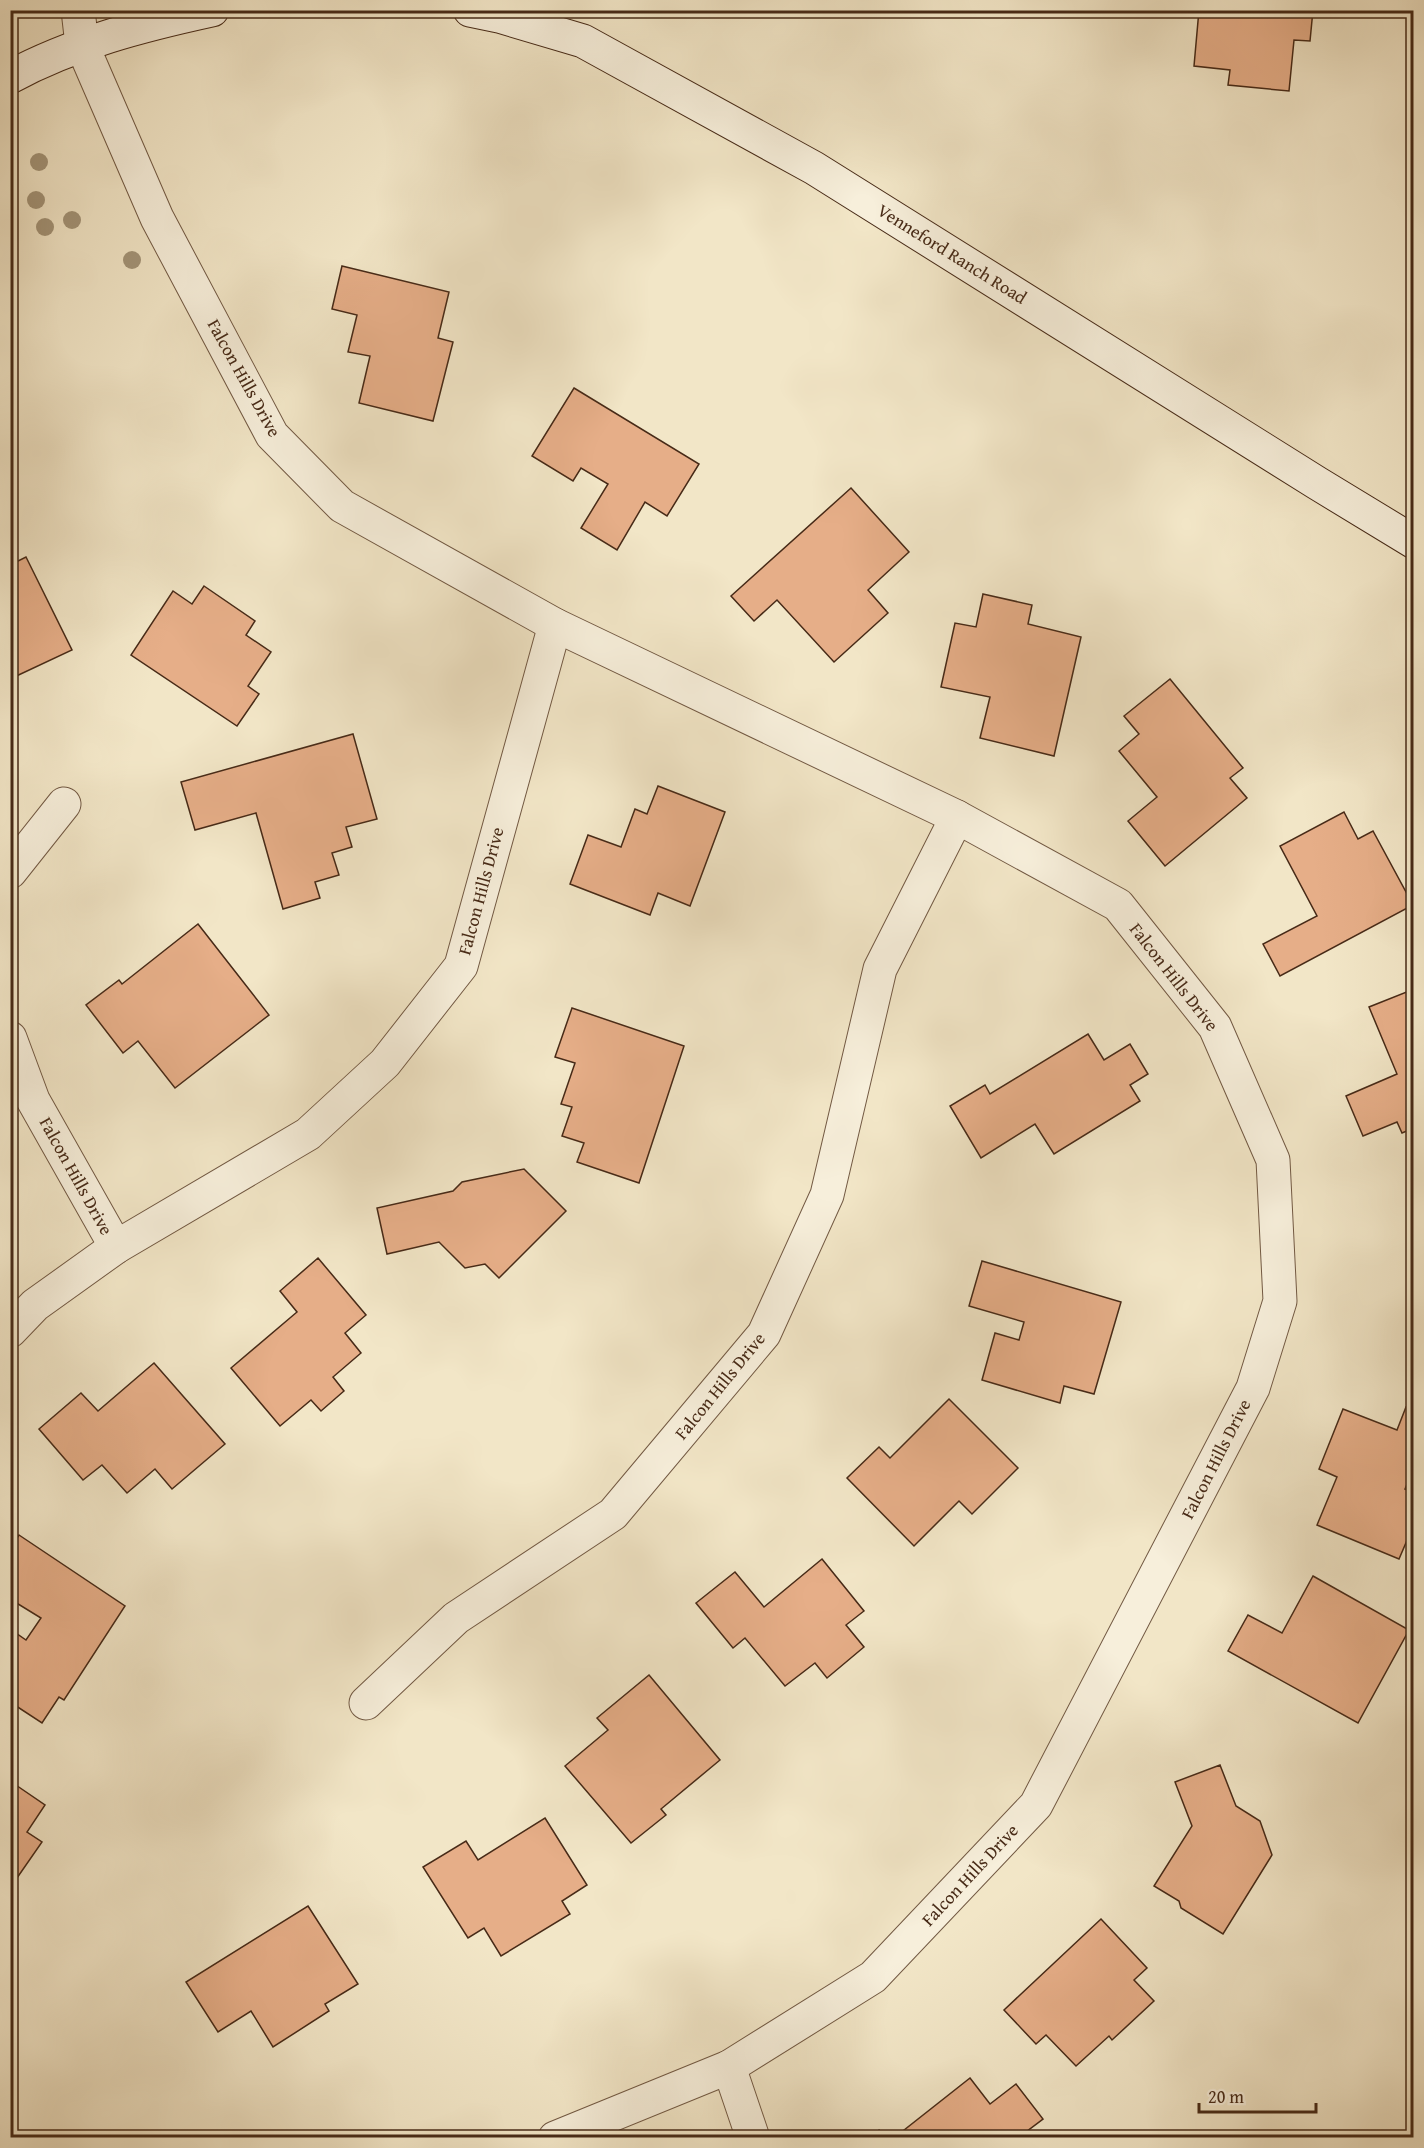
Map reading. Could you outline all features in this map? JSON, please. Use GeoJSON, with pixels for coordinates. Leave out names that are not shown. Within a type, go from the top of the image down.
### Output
{"type":"FeatureCollection","features":[{"type":"Feature","properties":{"kind":"street","name":"Falcon Hills Drive"},"geometry":{"type":"LineString","coordinates":[[78,10],[82,45],[157,218],[272,435],[342,506],[555,625],[957,817],[1118,905],[1215,1027],[1273,1160],[1280,1301],[1253,1388],[1036,1805],[873,1977],[729,2067],[555,2138]]}},
{"type":"Feature","properties":{"kind":"street"},"geometry":{"type":"LineString","coordinates":[[10,77],[82,45],[145,25],[212,10]]}},
{"type":"Feature","properties":{"kind":"street","name":"Venneford Ranch Road"},"geometry":{"type":"LineString","coordinates":[[470,10],[499,16],[583,41],[814,168],[1413,542]]}},
{"type":"Feature","properties":{"kind":"street","name":"Falcon Hills Drive"},"geometry":{"type":"LineString","coordinates":[[10,1331],[35,1305],[116,1247],[308,1134],[385,1063],[461,966],[555,625]]}},
{"type":"Feature","properties":{"kind":"street"},"geometry":{"type":"LineString","coordinates":[[10,872],[64,804]]}},
{"type":"Feature","properties":{"kind":"street","name":"Falcon Hills Drive"},"geometry":{"type":"LineString","coordinates":[[366,1703],[456,1618],[613,1514],[764,1334],[826,1195],[880,969],[957,817]]}},
{"type":"Feature","properties":{"kind":"street","name":"Falcon Hills Drive"},"geometry":{"type":"LineString","coordinates":[[10,1038],[33,1100],[116,1247]]}},
{"type":"Feature","properties":{"kind":"street"},"geometry":{"type":"LineString","coordinates":[[729,2067],[753,2138]]}},
{"type":"Feature","properties":{"kind":"building"},"geometry":{"type":"Polygon","coordinates":[[[1199,10],[1313,10],[1310,41],[1294,40],[1289,91],[1228,85],[1230,70],[1194,66],[1199,10]]]}},
{"type":"Feature","properties":{"kind":"building"},"geometry":{"type":"Polygon","coordinates":[[[1414,188],[1414,295],[1407,294],[1414,188]]]}},
{"type":"Feature","properties":{"kind":"building"},"geometry":{"type":"Polygon","coordinates":[[[342,266],[449,292],[438,338],[453,342],[433,421],[359,403],[370,356],[348,352],[357,315],[332,309],[342,266]]]}},
{"type":"Feature","properties":{"kind":"building"},"geometry":{"type":"Polygon","coordinates":[[[574,388],[699,464],[667,516],[645,502],[617,550],[581,528],[608,484],[581,468],[573,481],[532,456],[574,388]]]}},
{"type":"Feature","properties":{"kind":"building"},"geometry":{"type":"Polygon","coordinates":[[[851,488],[909,552],[868,590],[888,613],[834,662],[777,600],[754,621],[731,596],[851,488]]]}},
{"type":"Feature","properties":{"kind":"building"},"geometry":{"type":"Polygon","coordinates":[[[26,557],[72,650],[10,679],[10,565],[26,557]]]}},
{"type":"Feature","properties":{"kind":"building"},"geometry":{"type":"Polygon","coordinates":[[[204,586],[255,621],[246,635],[271,652],[248,686],[259,694],[237,726],[131,655],[173,591],[192,604],[204,586]]]}},
{"type":"Feature","properties":{"kind":"building"},"geometry":{"type":"Polygon","coordinates":[[[983,594],[1032,605],[1028,624],[1081,637],[1054,756],[980,738],[990,697],[941,687],[955,623],[976,627],[983,594]]]}},
{"type":"Feature","properties":{"kind":"building"},"geometry":{"type":"Polygon","coordinates":[[[1170,679],[1243,768],[1230,778],[1247,798],[1165,866],[1128,821],[1157,797],[1119,751],[1139,734],[1124,716],[1170,679]]]}},
{"type":"Feature","properties":{"kind":"building"},"geometry":{"type":"Polygon","coordinates":[[[353,734],[377,819],[346,827],[352,847],[332,853],[339,875],[315,882],[320,898],[283,909],[256,813],[195,830],[181,782],[353,734]]]}},
{"type":"Feature","properties":{"kind":"building"},"geometry":{"type":"Polygon","coordinates":[[[658,786],[725,812],[690,906],[658,893],[650,915],[570,884],[588,835],[621,847],[635,809],[647,814],[658,786]]]}},
{"type":"Feature","properties":{"kind":"building"},"geometry":{"type":"Polygon","coordinates":[[[1344,812],[1358,839],[1373,831],[1413,905],[1280,976],[1263,944],[1317,916],[1280,846],[1344,812]]]}},
{"type":"Feature","properties":{"kind":"building"},"geometry":{"type":"Polygon","coordinates":[[[198,924],[269,1015],[175,1088],[138,1041],[123,1053],[86,1005],[119,980],[122,984],[198,924]]]}},
{"type":"Feature","properties":{"kind":"building"},"geometry":{"type":"Polygon","coordinates":[[[1414,989],[1414,1128],[1402,1133],[1397,1122],[1363,1136],[1346,1096],[1397,1074],[1369,1007],[1414,989]]]}},
{"type":"Feature","properties":{"kind":"building"},"geometry":{"type":"Polygon","coordinates":[[[572,1008],[684,1046],[639,1183],[577,1162],[584,1143],[562,1136],[572,1107],[561,1104],[575,1063],[555,1057],[572,1008]]]}},
{"type":"Feature","properties":{"kind":"building"},"geometry":{"type":"Polygon","coordinates":[[[1088,1034],[1104,1060],[1130,1044],[1148,1074],[1130,1085],[1140,1101],[1054,1154],[1035,1124],[981,1158],[950,1106],[985,1085],[990,1094],[1088,1034]]]}},
{"type":"Feature","properties":{"kind":"building"},"geometry":{"type":"Polygon","coordinates":[[[524,1169],[566,1211],[499,1278],[485,1264],[465,1268],[439,1242],[387,1254],[377,1208],[453,1191],[462,1182],[524,1169]]]}},
{"type":"Feature","properties":{"kind":"building"},"geometry":{"type":"Polygon","coordinates":[[[318,1258],[366,1315],[345,1333],[361,1353],[333,1377],[344,1391],[321,1411],[311,1400],[280,1426],[231,1368],[297,1312],[280,1291],[318,1258]]]}},
{"type":"Feature","properties":{"kind":"building"},"geometry":{"type":"Polygon","coordinates":[[[982,1261],[1121,1302],[1094,1394],[1064,1386],[1060,1403],[982,1380],[995,1333],[1019,1340],[1024,1322],[969,1306],[982,1261]]]}},
{"type":"Feature","properties":{"kind":"building"},"geometry":{"type":"Polygon","coordinates":[[[154,1363],[225,1444],[172,1489],[155,1469],[127,1493],[102,1465],[83,1480],[39,1429],[81,1393],[98,1411],[154,1363]]]}},
{"type":"Feature","properties":{"kind":"building"},"geometry":{"type":"Polygon","coordinates":[[[949,1399],[1018,1468],[972,1514],[959,1501],[914,1546],[847,1478],[879,1447],[890,1458],[949,1399]]]}},
{"type":"Feature","properties":{"kind":"building"},"geometry":{"type":"Polygon","coordinates":[[[1406,1407],[1414,1410],[1414,1467],[1405,1489],[1414,1493],[1414,1524],[1399,1559],[1317,1525],[1337,1477],[1319,1469],[1343,1409],[1397,1430],[1406,1407]]]}},
{"type":"Feature","properties":{"kind":"building"},"geometry":{"type":"Polygon","coordinates":[[[19,1535],[125,1606],[64,1700],[59,1697],[42,1723],[10,1702],[10,1683],[17,1674],[10,1669],[10,1629],[26,1640],[41,1618],[10,1599],[10,1549],[19,1535]]]}},
{"type":"Feature","properties":{"kind":"building"},"geometry":{"type":"Polygon","coordinates":[[[822,1559],[864,1611],[846,1625],[864,1647],[827,1678],[815,1663],[785,1686],[745,1638],[733,1648],[696,1603],[735,1572],[764,1607],[822,1559]]]}},
{"type":"Feature","properties":{"kind":"building"},"geometry":{"type":"Polygon","coordinates":[[[1313,1576],[1409,1630],[1358,1723],[1228,1651],[1248,1615],[1282,1633],[1313,1576]]]}},
{"type":"Feature","properties":{"kind":"building"},"geometry":{"type":"Polygon","coordinates":[[[649,1675],[720,1760],[661,1809],[666,1815],[631,1843],[565,1766],[608,1730],[597,1718],[649,1675]]]}},
{"type":"Feature","properties":{"kind":"building"},"geometry":{"type":"Polygon","coordinates":[[[1220,1765],[1236,1806],[1260,1821],[1272,1855],[1223,1934],[1181,1908],[1179,1901],[1154,1886],[1192,1826],[1175,1782],[1220,1765]]]}},
{"type":"Feature","properties":{"kind":"building"},"geometry":{"type":"Polygon","coordinates":[[[10,1781],[45,1805],[27,1832],[42,1842],[10,1888],[10,1781]]]}},
{"type":"Feature","properties":{"kind":"building"},"geometry":{"type":"Polygon","coordinates":[[[545,1818],[587,1885],[562,1901],[570,1914],[501,1956],[484,1928],[468,1938],[423,1867],[466,1841],[478,1860],[545,1818]]]}},
{"type":"Feature","properties":{"kind":"building"},"geometry":{"type":"Polygon","coordinates":[[[308,1906],[358,1984],[325,2004],[329,2011],[273,2047],[251,2011],[218,2032],[186,1982],[308,1906]]]}},
{"type":"Feature","properties":{"kind":"building"},"geometry":{"type":"Polygon","coordinates":[[[1101,1919],[1147,1968],[1134,1980],[1154,2001],[1112,2040],[1109,2036],[1076,2066],[1046,2035],[1036,2044],[1004,2010],[1101,1919]]]}},
{"type":"Feature","properties":{"kind":"building"},"geometry":{"type":"Polygon","coordinates":[[[970,2078],[990,2104],[1016,2084],[1043,2119],[1022,2135],[1024,2138],[894,2138],[970,2078]]]}},
{"type":"Feature","properties":{"kind":"building"},"geometry":{"type":"Polygon","coordinates":[[[879,2130],[885,2138],[870,2138],[879,2130]]]}}]}
